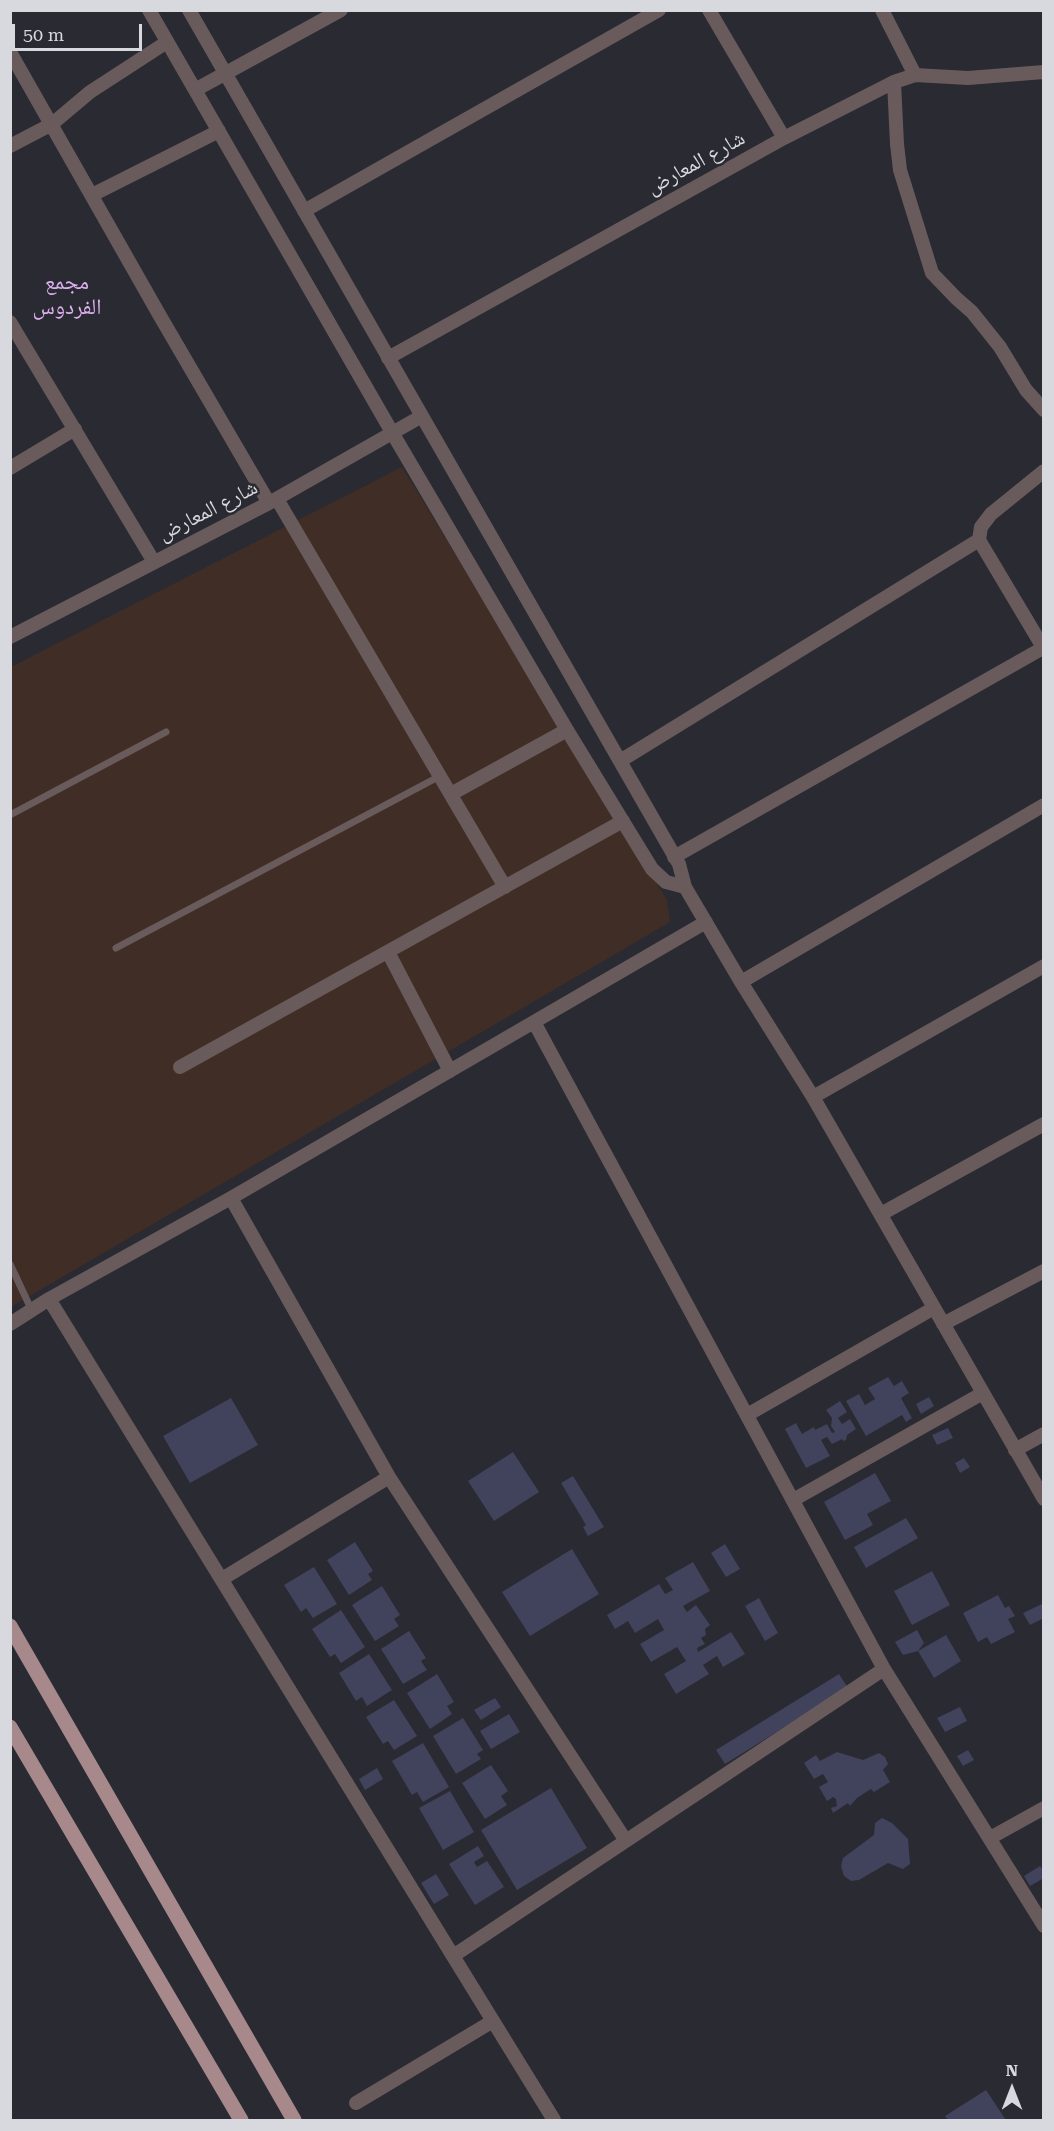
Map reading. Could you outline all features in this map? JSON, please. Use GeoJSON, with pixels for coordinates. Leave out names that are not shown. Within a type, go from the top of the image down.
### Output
{"type":"FeatureCollection","features":[{"type":"Feature","properties":{"kind":"main road"},"geometry":{"type":"LineString","coordinates":[[10,1626],[294,2121]]}},
{"type":"Feature","properties":{"kind":"main road"},"geometry":{"type":"LineString","coordinates":[[10,1726],[241,2121]]}},
{"type":"Feature","properties":{"kind":"street"},"geometry":{"type":"LineString","coordinates":[[149,10],[393,434],[567,730],[658,876],[666,882],[685,887]]}},
{"type":"Feature","properties":{"kind":"street"},"geometry":{"type":"LineString","coordinates":[[189,10],[620,761],[682,871],[685,887],[813,1097],[1044,1499]]}},
{"type":"Feature","properties":{"kind":"street"},"geometry":{"type":"LineString","coordinates":[[195,90],[341,10]]}},
{"type":"Feature","properties":{"kind":"street"},"geometry":{"type":"LineString","coordinates":[[304,211],[659,10]]}},
{"type":"Feature","properties":{"kind":"street"},"geometry":{"type":"LineString","coordinates":[[710,10],[784,138]]}},
{"type":"Feature","properties":{"kind":"street"},"geometry":{"type":"LineString","coordinates":[[882,10],[915,75]]}},
{"type":"Feature","properties":{"kind":"street"},"geometry":{"type":"LineString","coordinates":[[10,146],[52,124],[90,92],[167,42]]}},
{"type":"Feature","properties":{"kind":"street"},"geometry":{"type":"LineString","coordinates":[[10,52],[273,501],[505,887]]}},
{"type":"Feature","properties":{"kind":"street","name":"شارع المعارض"},"geometry":{"type":"LineString","coordinates":[[388,358],[784,138],[894,82],[915,75],[968,78],[1044,72]]}},
{"type":"Feature","properties":{"kind":"street"},"geometry":{"type":"LineString","coordinates":[[894,82],[900,170],[932,273],[972,312],[1000,347],[1026,390],[1044,410]]}},
{"type":"Feature","properties":{"kind":"street"},"geometry":{"type":"LineString","coordinates":[[92,195],[219,131]]}},
{"type":"Feature","properties":{"kind":"street"},"geometry":{"type":"LineString","coordinates":[[10,322],[154,562]]}},
{"type":"Feature","properties":{"kind":"street","name":"شارع المعارض"},"geometry":{"type":"LineString","coordinates":[[10,637],[273,501],[422,416]]}},
{"type":"Feature","properties":{"kind":"street"},"geometry":{"type":"LineString","coordinates":[[10,468],[75,429]]}},
{"type":"Feature","properties":{"kind":"street"},"geometry":{"type":"LineString","coordinates":[[674,858],[1043,648],[979,540],[981,527],[991,514],[1044,471]]}},
{"type":"Feature","properties":{"kind":"street"},"geometry":{"type":"LineString","coordinates":[[620,761],[979,540]]}},
{"type":"Feature","properties":{"kind":"street"},"geometry":{"type":"LineString","coordinates":[[451,794],[567,730]]}},
{"type":"Feature","properties":{"kind":"street"},"geometry":{"type":"LineString","coordinates":[[741,982],[1044,806]]}},
{"type":"Feature","properties":{"kind":"street"},"geometry":{"type":"LineString","coordinates":[[180,1067],[623,821]]}},
{"type":"Feature","properties":{"kind":"street"},"geometry":{"type":"LineString","coordinates":[[10,1324],[706,922]]}},
{"type":"Feature","properties":{"kind":"street"},"geometry":{"type":"LineString","coordinates":[[387,952],[450,1071]]}},
{"type":"Feature","properties":{"kind":"street"},"geometry":{"type":"LineString","coordinates":[[813,1097],[1044,966]]}},
{"type":"Feature","properties":{"kind":"street"},"geometry":{"type":"LineString","coordinates":[[534,1023],[885,1669],[1044,1926]]}},
{"type":"Feature","properties":{"kind":"street"},"geometry":{"type":"LineString","coordinates":[[881,1215],[1044,1124]]}},
{"type":"Feature","properties":{"kind":"street"},"geometry":{"type":"LineString","coordinates":[[231,1198],[389,1477],[626,1841]]}},
{"type":"Feature","properties":{"kind":"street"},"geometry":{"type":"LineString","coordinates":[[943,1323],[1044,1271]]}},
{"type":"Feature","properties":{"kind":"street"},"geometry":{"type":"LineString","coordinates":[[50,1299],[554,2121]]}},
{"type":"Feature","properties":{"kind":"street"},"geometry":{"type":"LineString","coordinates":[[747,1415],[934,1308]]}},
{"type":"Feature","properties":{"kind":"street"},"geometry":{"type":"LineString","coordinates":[[793,1500],[983,1393]]}},
{"type":"Feature","properties":{"kind":"street"},"geometry":{"type":"LineString","coordinates":[[1015,1450],[1044,1434]]}},
{"type":"Feature","properties":{"kind":"street"},"geometry":{"type":"LineString","coordinates":[[222,1579],[389,1477]]}},
{"type":"Feature","properties":{"kind":"street"},"geometry":{"type":"LineString","coordinates":[[453,1956],[885,1669]]}},
{"type":"Feature","properties":{"kind":"street"},"geometry":{"type":"LineString","coordinates":[[990,1838],[1044,1808]]}},
{"type":"Feature","properties":{"kind":"street"},"geometry":{"type":"LineString","coordinates":[[356,2103],[493,2021]]}},
{"type":"Feature","properties":{"kind":"lane"},"geometry":{"type":"LineString","coordinates":[[10,815],[166,732]]}},
{"type":"Feature","properties":{"kind":"lane"},"geometry":{"type":"LineString","coordinates":[[116,948],[440,776]]}},
{"type":"Feature","properties":{"kind":"lane"},"geometry":{"type":"LineString","coordinates":[[10,1264],[32,1311]]}},
{"type":"Feature","properties":{"kind":"shaded area"},"geometry":{"type":"Polygon","coordinates":[[[402,467],[667,900],[670,922],[11,1307],[11,667],[402,467]]]}},
{"type":"Feature","properties":{"kind":"building"},"geometry":{"type":"Polygon","coordinates":[[[888,1377],[894,1386],[902,1381],[909,1393],[901,1398],[912,1418],[906,1422],[902,1415],[866,1436],[846,1401],[859,1394],[865,1405],[875,1399],[868,1388],[888,1377]]]}},
{"type":"Feature","properties":{"kind":"building"},"geometry":{"type":"Polygon","coordinates":[[[929,1397],[934,1406],[921,1414],[916,1404],[929,1397]]]}},
{"type":"Feature","properties":{"kind":"building"},"geometry":{"type":"Polygon","coordinates":[[[231,1398],[258,1445],[190,1483],[163,1436],[231,1398]]]}},
{"type":"Feature","properties":{"kind":"building"},"geometry":{"type":"Polygon","coordinates":[[[840,1401],[847,1412],[838,1418],[842,1424],[850,1419],[856,1429],[843,1441],[842,1439],[832,1444],[827,1437],[821,1440],[830,1456],[806,1468],[785,1429],[796,1423],[802,1434],[814,1427],[815,1430],[827,1424],[832,1433],[835,1432],[831,1426],[832,1418],[826,1410],[840,1401]]]}},
{"type":"Feature","properties":{"kind":"building"},"geometry":{"type":"Polygon","coordinates":[[[948,1428],[953,1438],[937,1445],[932,1435],[948,1428]]]}},
{"type":"Feature","properties":{"kind":"building"},"geometry":{"type":"Polygon","coordinates":[[[513,1452],[539,1492],[494,1521],[468,1481],[513,1452]]]}},
{"type":"Feature","properties":{"kind":"building"},"geometry":{"type":"Polygon","coordinates":[[[964,1458],[970,1467],[960,1473],[955,1463],[964,1458]]]}},
{"type":"Feature","properties":{"kind":"building"},"geometry":{"type":"Polygon","coordinates":[[[875,1473],[891,1501],[867,1514],[873,1525],[845,1540],[824,1502],[875,1473]]]}},
{"type":"Feature","properties":{"kind":"building"},"geometry":{"type":"Polygon","coordinates":[[[573,1476],[604,1527],[588,1536],[583,1527],[586,1525],[561,1483],[573,1476]]]}},
{"type":"Feature","properties":{"kind":"building"},"geometry":{"type":"Polygon","coordinates":[[[906,1518],[918,1538],[866,1568],[854,1547],[906,1518]]]}},
{"type":"Feature","properties":{"kind":"building"},"geometry":{"type":"Polygon","coordinates":[[[355,1542],[373,1571],[368,1574],[372,1580],[349,1595],[327,1560],[355,1542]]]}},
{"type":"Feature","properties":{"kind":"building"},"geometry":{"type":"Polygon","coordinates":[[[725,1544],[740,1569],[726,1577],[711,1553],[725,1544]]]}},
{"type":"Feature","properties":{"kind":"building"},"geometry":{"type":"Polygon","coordinates":[[[572,1549],[599,1594],[530,1636],[502,1592],[572,1549]]]}},
{"type":"Feature","properties":{"kind":"building"},"geometry":{"type":"Polygon","coordinates":[[[693,1562],[710,1591],[683,1606],[687,1612],[696,1605],[710,1625],[705,1629],[706,1635],[701,1638],[705,1644],[697,1648],[698,1652],[731,1632],[745,1654],[723,1667],[717,1656],[703,1665],[709,1674],[676,1694],[664,1674],[686,1661],[677,1647],[651,1662],[640,1644],[664,1630],[658,1619],[635,1633],[628,1621],[615,1629],[607,1615],[659,1584],[665,1594],[673,1590],[665,1578],[693,1562]]]}},
{"type":"Feature","properties":{"kind":"building"},"geometry":{"type":"Polygon","coordinates":[[[314,1567],[337,1604],[313,1618],[306,1608],[301,1612],[284,1585],[314,1567]]]}},
{"type":"Feature","properties":{"kind":"building"},"geometry":{"type":"Polygon","coordinates":[[[932,1571],[950,1605],[912,1625],[894,1591],[932,1571]]]}},
{"type":"Feature","properties":{"kind":"building"},"geometry":{"type":"Polygon","coordinates":[[[382,1586],[400,1615],[394,1619],[399,1626],[375,1641],[352,1605],[382,1586]]]}},
{"type":"Feature","properties":{"kind":"building"},"geometry":{"type":"Polygon","coordinates":[[[998,1595],[1005,1608],[1009,1606],[1015,1616],[1008,1619],[1015,1632],[991,1644],[987,1637],[978,1642],[963,1613],[998,1595]]]}},
{"type":"Feature","properties":{"kind":"building"},"geometry":{"type":"Polygon","coordinates":[[[759,1598],[778,1633],[765,1641],[745,1606],[759,1598]]]}},
{"type":"Feature","properties":{"kind":"building"},"geometry":{"type":"Polygon","coordinates":[[[1044,1603],[1044,1618],[1030,1625],[1023,1613],[1044,1603]]]}},
{"type":"Feature","properties":{"kind":"building"},"geometry":{"type":"Polygon","coordinates":[[[341,1610],[365,1647],[341,1663],[335,1654],[330,1657],[312,1629],[341,1610]]]}},
{"type":"Feature","properties":{"kind":"building"},"geometry":{"type":"Polygon","coordinates":[[[917,1630],[924,1643],[918,1651],[903,1655],[895,1642],[917,1630]]]}},
{"type":"Feature","properties":{"kind":"building"},"geometry":{"type":"Polygon","coordinates":[[[409,1631],[426,1658],[421,1661],[427,1670],[403,1684],[381,1649],[409,1631]]]}},
{"type":"Feature","properties":{"kind":"building"},"geometry":{"type":"Polygon","coordinates":[[[946,1635],[961,1661],[934,1678],[918,1651],[946,1635]]]}},
{"type":"Feature","properties":{"kind":"building"},"geometry":{"type":"Polygon","coordinates":[[[369,1654],[392,1690],[367,1706],[362,1697],[356,1701],[339,1673],[369,1654]]]}},
{"type":"Feature","properties":{"kind":"building"},"geometry":{"type":"Polygon","coordinates":[[[437,1674],[454,1702],[447,1706],[452,1714],[430,1729],[407,1693],[437,1674]]]}},
{"type":"Feature","properties":{"kind":"building"},"geometry":{"type":"Polygon","coordinates":[[[839,1674],[848,1688],[725,1764],[716,1750],[839,1674]]]}},
{"type":"Feature","properties":{"kind":"building"},"geometry":{"type":"Polygon","coordinates":[[[495,1698],[501,1707],[481,1720],[474,1710],[495,1698]]]}},
{"type":"Feature","properties":{"kind":"building"},"geometry":{"type":"Polygon","coordinates":[[[394,1700],[417,1736],[394,1750],[388,1741],[383,1744],[366,1717],[394,1700]]]}},
{"type":"Feature","properties":{"kind":"building"},"geometry":{"type":"Polygon","coordinates":[[[960,1707],[967,1721],[945,1732],[937,1718],[960,1707]]]}},
{"type":"Feature","properties":{"kind":"building"},"geometry":{"type":"Polygon","coordinates":[[[509,1714],[520,1732],[491,1749],[480,1731],[509,1714]]]}},
{"type":"Feature","properties":{"kind":"building"},"geometry":{"type":"Polygon","coordinates":[[[463,1718],[483,1750],[477,1754],[481,1759],[456,1774],[433,1736],[463,1718]]]}},
{"type":"Feature","properties":{"kind":"building"},"geometry":{"type":"Polygon","coordinates":[[[423,1743],[449,1787],[423,1802],[417,1792],[412,1795],[392,1761],[423,1743]]]}},
{"type":"Feature","properties":{"kind":"building"},"geometry":{"type":"Polygon","coordinates":[[[968,1750],[974,1760],[963,1766],[957,1756],[968,1750]]]}},
{"type":"Feature","properties":{"kind":"building"},"geometry":{"type":"Polygon","coordinates":[[[837,1752],[863,1760],[879,1753],[885,1757],[888,1764],[883,1770],[890,1782],[874,1792],[871,1789],[857,1798],[850,1806],[848,1803],[833,1813],[831,1808],[837,1806],[836,1799],[833,1797],[827,1801],[819,1787],[828,1782],[823,1774],[814,1779],[804,1763],[816,1755],[820,1761],[837,1752]]]}},
{"type":"Feature","properties":{"kind":"building"},"geometry":{"type":"Polygon","coordinates":[[[491,1765],[508,1791],[501,1796],[507,1805],[485,1819],[462,1783],[491,1765]]]}},
{"type":"Feature","properties":{"kind":"building"},"geometry":{"type":"Polygon","coordinates":[[[377,1768],[383,1779],[365,1790],[359,1779],[377,1768]]]}},
{"type":"Feature","properties":{"kind":"building"},"geometry":{"type":"Polygon","coordinates":[[[551,1788],[587,1848],[517,1890],[481,1830],[551,1788]]]}},
{"type":"Feature","properties":{"kind":"building"},"geometry":{"type":"Polygon","coordinates":[[[450,1791],[474,1832],[443,1850],[419,1808],[450,1791]]]}},
{"type":"Feature","properties":{"kind":"building"},"geometry":{"type":"Polygon","coordinates":[[[882,1818],[892,1823],[908,1839],[910,1864],[903,1869],[888,1863],[859,1880],[851,1881],[844,1876],[841,1866],[843,1858],[874,1835],[875,1823],[882,1818]]]}},
{"type":"Feature","properties":{"kind":"building"},"geometry":{"type":"Polygon","coordinates":[[[478,1846],[484,1856],[474,1862],[477,1867],[487,1861],[504,1887],[475,1905],[449,1864],[478,1846]]]}},
{"type":"Feature","properties":{"kind":"building"},"geometry":{"type":"Polygon","coordinates":[[[1040,1866],[1044,1872],[1044,1878],[1030,1886],[1024,1876],[1040,1866]]]}},
{"type":"Feature","properties":{"kind":"building"},"geometry":{"type":"Polygon","coordinates":[[[436,1874],[449,1895],[434,1904],[421,1883],[436,1874]]]}},
{"type":"Feature","properties":{"kind":"building"},"geometry":{"type":"Polygon","coordinates":[[[986,2090],[1006,2120],[948,2120],[945,2116],[986,2090]]]}},
{"type":"Feature","properties":{"kind":"district","name":"مجمع الفردوس"},"geometry":{"type":"Point","coordinates":[67,296]}}]}
